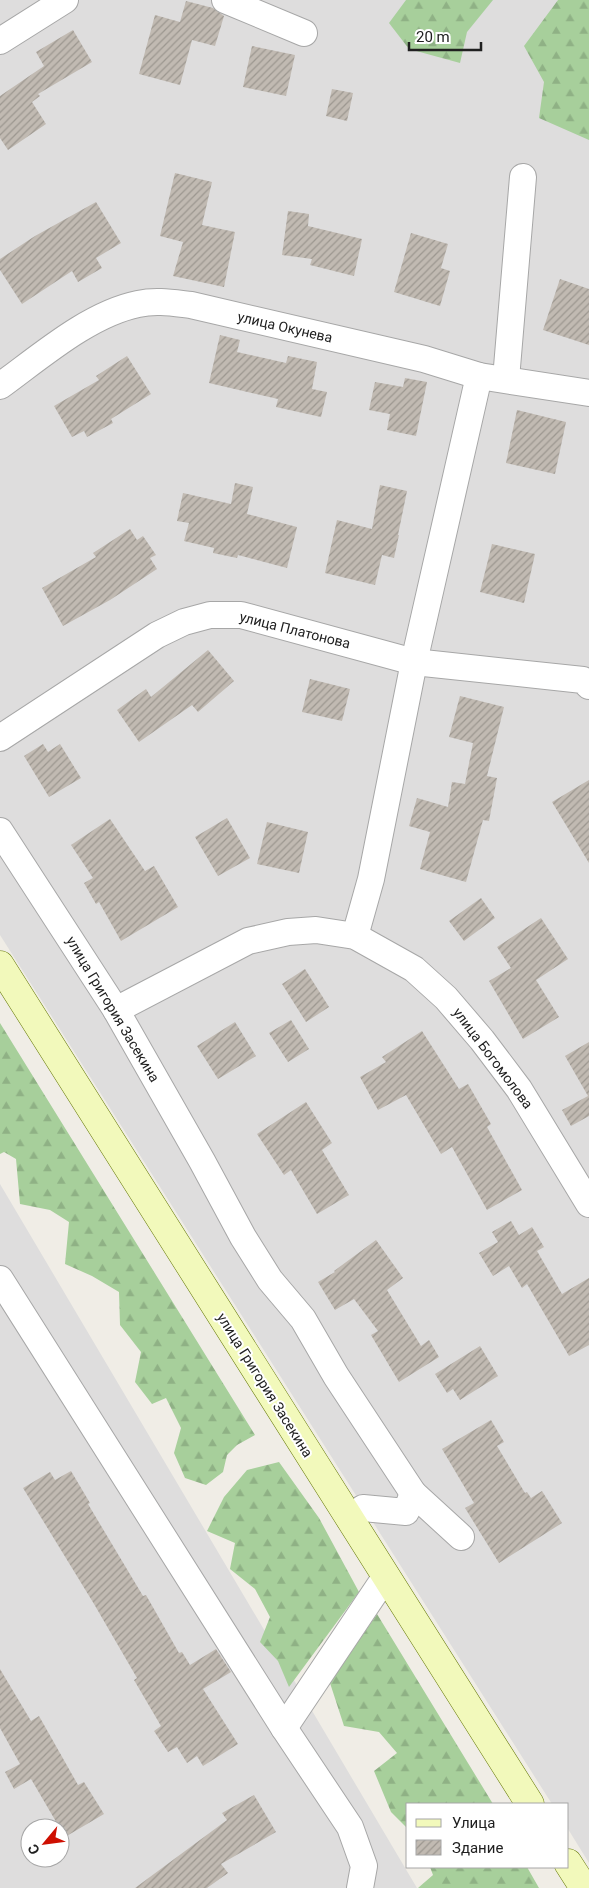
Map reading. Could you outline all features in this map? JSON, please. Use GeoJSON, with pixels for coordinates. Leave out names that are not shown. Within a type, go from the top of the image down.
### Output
{"type":"FeatureCollection","features":[{"type":"Feature","properties":{"kind":"main road","name":"улица Григория Засекина"},"geometry":{"type":"LineString","coordinates":[[0,965],[529,1803]]}},
{"type":"Feature","properties":{"kind":"main road"},"geometry":{"type":"LineString","coordinates":[[569,1865],[584,1888]]}},
{"type":"Feature","properties":{"kind":"street"},"geometry":{"type":"LineString","coordinates":[[0,41],[65,0]]}},
{"type":"Feature","properties":{"kind":"street"},"geometry":{"type":"LineString","coordinates":[[225,0],[304,32]]}},
{"type":"Feature","properties":{"kind":"street"},"geometry":{"type":"LineString","coordinates":[[506,379],[523,177]]}},
{"type":"Feature","properties":{"kind":"street","name":"улица Окунева"},"geometry":{"type":"LineString","coordinates":[[0,386],[86,325],[113,311],[138,303],[163,301],[191,305],[424,359],[478,376],[589,392]]}},
{"type":"Feature","properties":{"kind":"street"},"geometry":{"type":"LineString","coordinates":[[355,936],[371,879],[414,662],[478,376]]}},
{"type":"Feature","properties":{"kind":"street","name":"улица Платонова"},"geometry":{"type":"LineString","coordinates":[[0,738],[157,635],[184,622],[210,614],[241,615],[414,662],[583,680],[589,686]]}},
{"type":"Feature","properties":{"kind":"street","name":"улица Григория Засекина"},"geometry":{"type":"LineString","coordinates":[[0,830],[116,1010],[212,1178],[243,1237],[270,1280],[303,1319],[336,1376],[413,1493],[461,1537]]}},
{"type":"Feature","properties":{"kind":"street","name":"улица Богомолова"},"geometry":{"type":"LineString","coordinates":[[116,1010],[248,941],[288,932],[316,930],[355,936],[414,969],[452,1005],[482,1040],[519,1089],[589,1204]]}},
{"type":"Feature","properties":{"kind":"street"},"geometry":{"type":"LineString","coordinates":[[0,1279],[284,1728],[350,1828],[364,1866],[360,1888]]}},
{"type":"Feature","properties":{"kind":"street"},"geometry":{"type":"LineString","coordinates":[[349,1518],[363,1508],[406,1512],[413,1493]]}},
{"type":"Feature","properties":{"kind":"street"},"geometry":{"type":"LineString","coordinates":[[284,1728],[386,1576]]}},
{"type":"Feature","properties":{"kind":"shaded area"},"geometry":{"type":"Polygon","coordinates":[[[0,0],[557,0],[589,15],[589,1863],[569,1831],[569,1803],[551,1803],[0,935],[0,0]]]}},
{"type":"Feature","properties":{"kind":"shaded area"},"geometry":{"type":"Polygon","coordinates":[[[0,1184],[417,1888],[0,1888],[0,1184]]]}},
{"type":"Feature","properties":{"kind":"green space"},"geometry":{"type":"Polygon","coordinates":[[[406,0],[493,0],[467,32],[460,63],[409,49],[389,23],[406,0]]]}},
{"type":"Feature","properties":{"kind":"green space"},"geometry":{"type":"Polygon","coordinates":[[[558,0],[589,0],[589,140],[539,118],[544,82],[524,46],[558,0]]]}},
{"type":"Feature","properties":{"kind":"green space"},"geometry":{"type":"Polygon","coordinates":[[[0,1023],[255,1435],[237,1445],[227,1455],[223,1472],[206,1485],[185,1478],[174,1453],[181,1428],[166,1398],[152,1404],[135,1382],[141,1352],[120,1325],[119,1292],[92,1276],[65,1264],[69,1222],[50,1210],[20,1204],[16,1159],[4,1152],[0,1154],[0,1023]]]}},
{"type":"Feature","properties":{"kind":"green space"},"geometry":{"type":"Polygon","coordinates":[[[279,1462],[319,1518],[359,1592],[289,1687],[278,1661],[260,1642],[270,1617],[255,1589],[230,1569],[235,1543],[207,1531],[224,1497],[247,1470],[279,1462]]]}},
{"type":"Feature","properties":{"kind":"green space"},"geometry":{"type":"Polygon","coordinates":[[[377,1614],[492,1803],[406,1803],[406,1827],[391,1812],[374,1771],[397,1753],[379,1732],[344,1726],[330,1683],[377,1614]]]}},
{"type":"Feature","properties":{"kind":"green space"},"geometry":{"type":"Polygon","coordinates":[[[430,1868],[528,1868],[539,1888],[418,1888],[433,1875],[430,1868]]]}},
{"type":"Feature","properties":{"kind":"building"},"geometry":{"type":"Polygon","coordinates":[[[186,1],[213,8],[224,16],[215,46],[192,40],[180,85],[139,74],[155,15],[180,22],[186,1]]]}},
{"type":"Feature","properties":{"kind":"building"},"geometry":{"type":"Polygon","coordinates":[[[73,30],[92,62],[38,94],[40,96],[32,102],[46,124],[8,150],[0,138],[0,96],[44,66],[36,52],[73,30]]]}},
{"type":"Feature","properties":{"kind":"building"},"geometry":{"type":"Polygon","coordinates":[[[252,46],[295,55],[286,96],[243,87],[252,46]]]}},
{"type":"Feature","properties":{"kind":"building"},"geometry":{"type":"Polygon","coordinates":[[[332,89],[353,93],[347,121],[326,116],[332,89]]]}},
{"type":"Feature","properties":{"kind":"building"},"geometry":{"type":"Polygon","coordinates":[[[175,173],[212,182],[202,225],[235,232],[224,287],[173,276],[183,242],[160,236],[175,173]]]}},
{"type":"Feature","properties":{"kind":"building"},"geometry":{"type":"Polygon","coordinates":[[[96,202],[121,243],[96,258],[102,268],[78,282],[72,271],[22,304],[0,270],[0,259],[35,236],[96,202]]]}},
{"type":"Feature","properties":{"kind":"building"},"geometry":{"type":"Polygon","coordinates":[[[288,211],[309,214],[308,226],[362,239],[354,276],[310,265],[312,259],[282,255],[288,211]]]}},
{"type":"Feature","properties":{"kind":"building"},"geometry":{"type":"Polygon","coordinates":[[[411,233],[448,244],[441,268],[450,271],[440,306],[394,292],[411,233]]]}},
{"type":"Feature","properties":{"kind":"building"},"geometry":{"type":"Polygon","coordinates":[[[560,279],[589,289],[589,345],[543,330],[560,279]]]}},
{"type":"Feature","properties":{"kind":"building"},"geometry":{"type":"Polygon","coordinates":[[[220,335],[240,340],[237,352],[286,363],[288,356],[317,362],[312,389],[327,392],[321,417],[276,407],[278,399],[209,383],[220,335]]]}},
{"type":"Feature","properties":{"kind":"building"},"geometry":{"type":"Polygon","coordinates":[[[127,356],[151,394],[111,419],[113,423],[87,437],[84,431],[72,437],[54,406],[99,380],[96,376],[127,356]]]}},
{"type":"Feature","properties":{"kind":"building"},"geometry":{"type":"Polygon","coordinates":[[[405,378],[427,382],[416,436],[387,430],[390,414],[369,410],[375,382],[403,387],[405,378]]]}},
{"type":"Feature","properties":{"kind":"building"},"geometry":{"type":"Polygon","coordinates":[[[517,410],[566,422],[555,474],[506,463],[517,410]]]}},
{"type":"Feature","properties":{"kind":"building"},"geometry":{"type":"Polygon","coordinates":[[[235,483],[253,487],[247,514],[297,527],[287,568],[238,555],[237,558],[213,553],[214,548],[184,541],[189,523],[177,521],[183,493],[231,504],[235,483]]]}},
{"type":"Feature","properties":{"kind":"building"},"geometry":{"type":"Polygon","coordinates":[[[380,485],[407,491],[394,558],[382,555],[375,585],[325,573],[337,520],[372,529],[380,485]]]}},
{"type":"Feature","properties":{"kind":"building"},"geometry":{"type":"Polygon","coordinates":[[[130,529],[137,540],[143,536],[156,555],[150,558],[157,569],[110,600],[63,626],[42,588],[96,557],[93,553],[130,529]]]}},
{"type":"Feature","properties":{"kind":"building"},"geometry":{"type":"Polygon","coordinates":[[[492,544],[535,554],[524,603],[480,592],[492,544]]]}},
{"type":"Feature","properties":{"kind":"building"},"geometry":{"type":"Polygon","coordinates":[[[208,650],[234,681],[198,712],[192,705],[139,742],[117,710],[146,689],[151,697],[208,650]]]}},
{"type":"Feature","properties":{"kind":"building"},"geometry":{"type":"Polygon","coordinates":[[[310,679],[350,689],[342,721],[302,712],[310,679]]]}},
{"type":"Feature","properties":{"kind":"building"},"geometry":{"type":"Polygon","coordinates":[[[460,696],[504,707],[487,776],[497,778],[489,821],[483,820],[466,882],[420,869],[430,832],[409,826],[417,798],[448,807],[452,782],[465,784],[473,743],[449,737],[460,696]]]}},
{"type":"Feature","properties":{"kind":"building"},"geometry":{"type":"Polygon","coordinates":[[[43,744],[48,752],[60,744],[81,778],[49,797],[24,756],[43,744]]]}},
{"type":"Feature","properties":{"kind":"building"},"geometry":{"type":"Polygon","coordinates":[[[589,780],[589,863],[552,802],[589,780]]]}},
{"type":"Feature","properties":{"kind":"building"},"geometry":{"type":"Polygon","coordinates":[[[227,818],[250,858],[218,876],[195,837],[227,818]]]}},
{"type":"Feature","properties":{"kind":"building"},"geometry":{"type":"Polygon","coordinates":[[[110,819],[145,871],[154,866],[178,907],[121,941],[99,902],[96,904],[84,883],[93,878],[71,845],[110,819]]]}},
{"type":"Feature","properties":{"kind":"building"},"geometry":{"type":"Polygon","coordinates":[[[267,822],[308,832],[299,873],[257,864],[267,822]]]}},
{"type":"Feature","properties":{"kind":"building"},"geometry":{"type":"Polygon","coordinates":[[[481,898],[495,918],[464,941],[449,921],[481,898]]]}},
{"type":"Feature","properties":{"kind":"building"},"geometry":{"type":"Polygon","coordinates":[[[541,918],[568,959],[536,980],[559,1017],[523,1039],[489,981],[511,968],[497,947],[541,918]]]}},
{"type":"Feature","properties":{"kind":"building"},"geometry":{"type":"Polygon","coordinates":[[[305,969],[329,1007],[306,1022],[282,984],[305,969]]]}},
{"type":"Feature","properties":{"kind":"building"},"geometry":{"type":"Polygon","coordinates":[[[291,1020],[309,1049],[288,1062],[269,1033],[291,1020]]]}},
{"type":"Feature","properties":{"kind":"building"},"geometry":{"type":"Polygon","coordinates":[[[235,1022],[256,1056],[218,1079],[197,1046],[235,1022]]]}},
{"type":"Feature","properties":{"kind":"building"},"geometry":{"type":"Polygon","coordinates":[[[422,1031],[459,1089],[468,1084],[491,1124],[487,1127],[522,1190],[487,1210],[452,1147],[441,1154],[406,1095],[378,1110],[360,1077],[386,1062],[382,1057],[422,1031]]]}},
{"type":"Feature","properties":{"kind":"building"},"geometry":{"type":"Polygon","coordinates":[[[589,1042],[589,1116],[571,1126],[562,1110],[588,1096],[565,1056],[589,1042]]]}},
{"type":"Feature","properties":{"kind":"building"},"geometry":{"type":"Polygon","coordinates":[[[306,1102],[332,1143],[322,1150],[349,1195],[317,1214],[291,1170],[284,1175],[257,1134],[306,1102]]]}},
{"type":"Feature","properties":{"kind":"building"},"geometry":{"type":"Polygon","coordinates":[[[511,1221],[519,1235],[532,1227],[544,1247],[537,1251],[562,1294],[589,1278],[589,1345],[569,1356],[527,1284],[522,1288],[509,1266],[493,1276],[479,1253],[498,1242],[492,1232],[511,1221]]]}},
{"type":"Feature","properties":{"kind":"building"},"geometry":{"type":"Polygon","coordinates":[[[376,1240],[403,1278],[387,1290],[421,1346],[429,1340],[439,1357],[399,1382],[371,1335],[378,1331],[354,1299],[335,1310],[318,1282],[335,1272],[376,1240]]]}},
{"type":"Feature","properties":{"kind":"building"},"geometry":{"type":"Polygon","coordinates":[[[480,1346],[498,1376],[460,1400],[453,1389],[447,1393],[435,1374],[480,1346]]]}},
{"type":"Feature","properties":{"kind":"building"},"geometry":{"type":"Polygon","coordinates":[[[491,1420],[504,1442],[497,1446],[525,1493],[527,1492],[531,1498],[542,1491],[562,1523],[499,1563],[465,1508],[474,1503],[442,1449],[491,1420]]]}},
{"type":"Feature","properties":{"kind":"building"},"geometry":{"type":"Polygon","coordinates":[[[71,1471],[90,1503],[88,1504],[143,1596],[146,1595],[179,1653],[182,1652],[190,1665],[216,1649],[231,1672],[203,1689],[238,1744],[203,1766],[197,1756],[187,1763],[177,1747],[168,1752],[154,1731],[161,1726],[134,1680],[137,1678],[23,1488],[50,1472],[55,1480],[71,1471]]]}},
{"type":"Feature","properties":{"kind":"building"},"geometry":{"type":"Polygon","coordinates":[[[0,1669],[31,1721],[39,1716],[78,1785],[84,1782],[104,1814],[70,1834],[70,1818],[54,1818],[31,1779],[14,1789],[5,1772],[20,1764],[0,1728],[0,1669]]]}},
{"type":"Feature","properties":{"kind":"building"},"geometry":{"type":"Polygon","coordinates":[[[254,1795],[276,1832],[221,1864],[228,1873],[207,1888],[135,1888],[227,1820],[222,1813],[254,1795]]]}}]}
